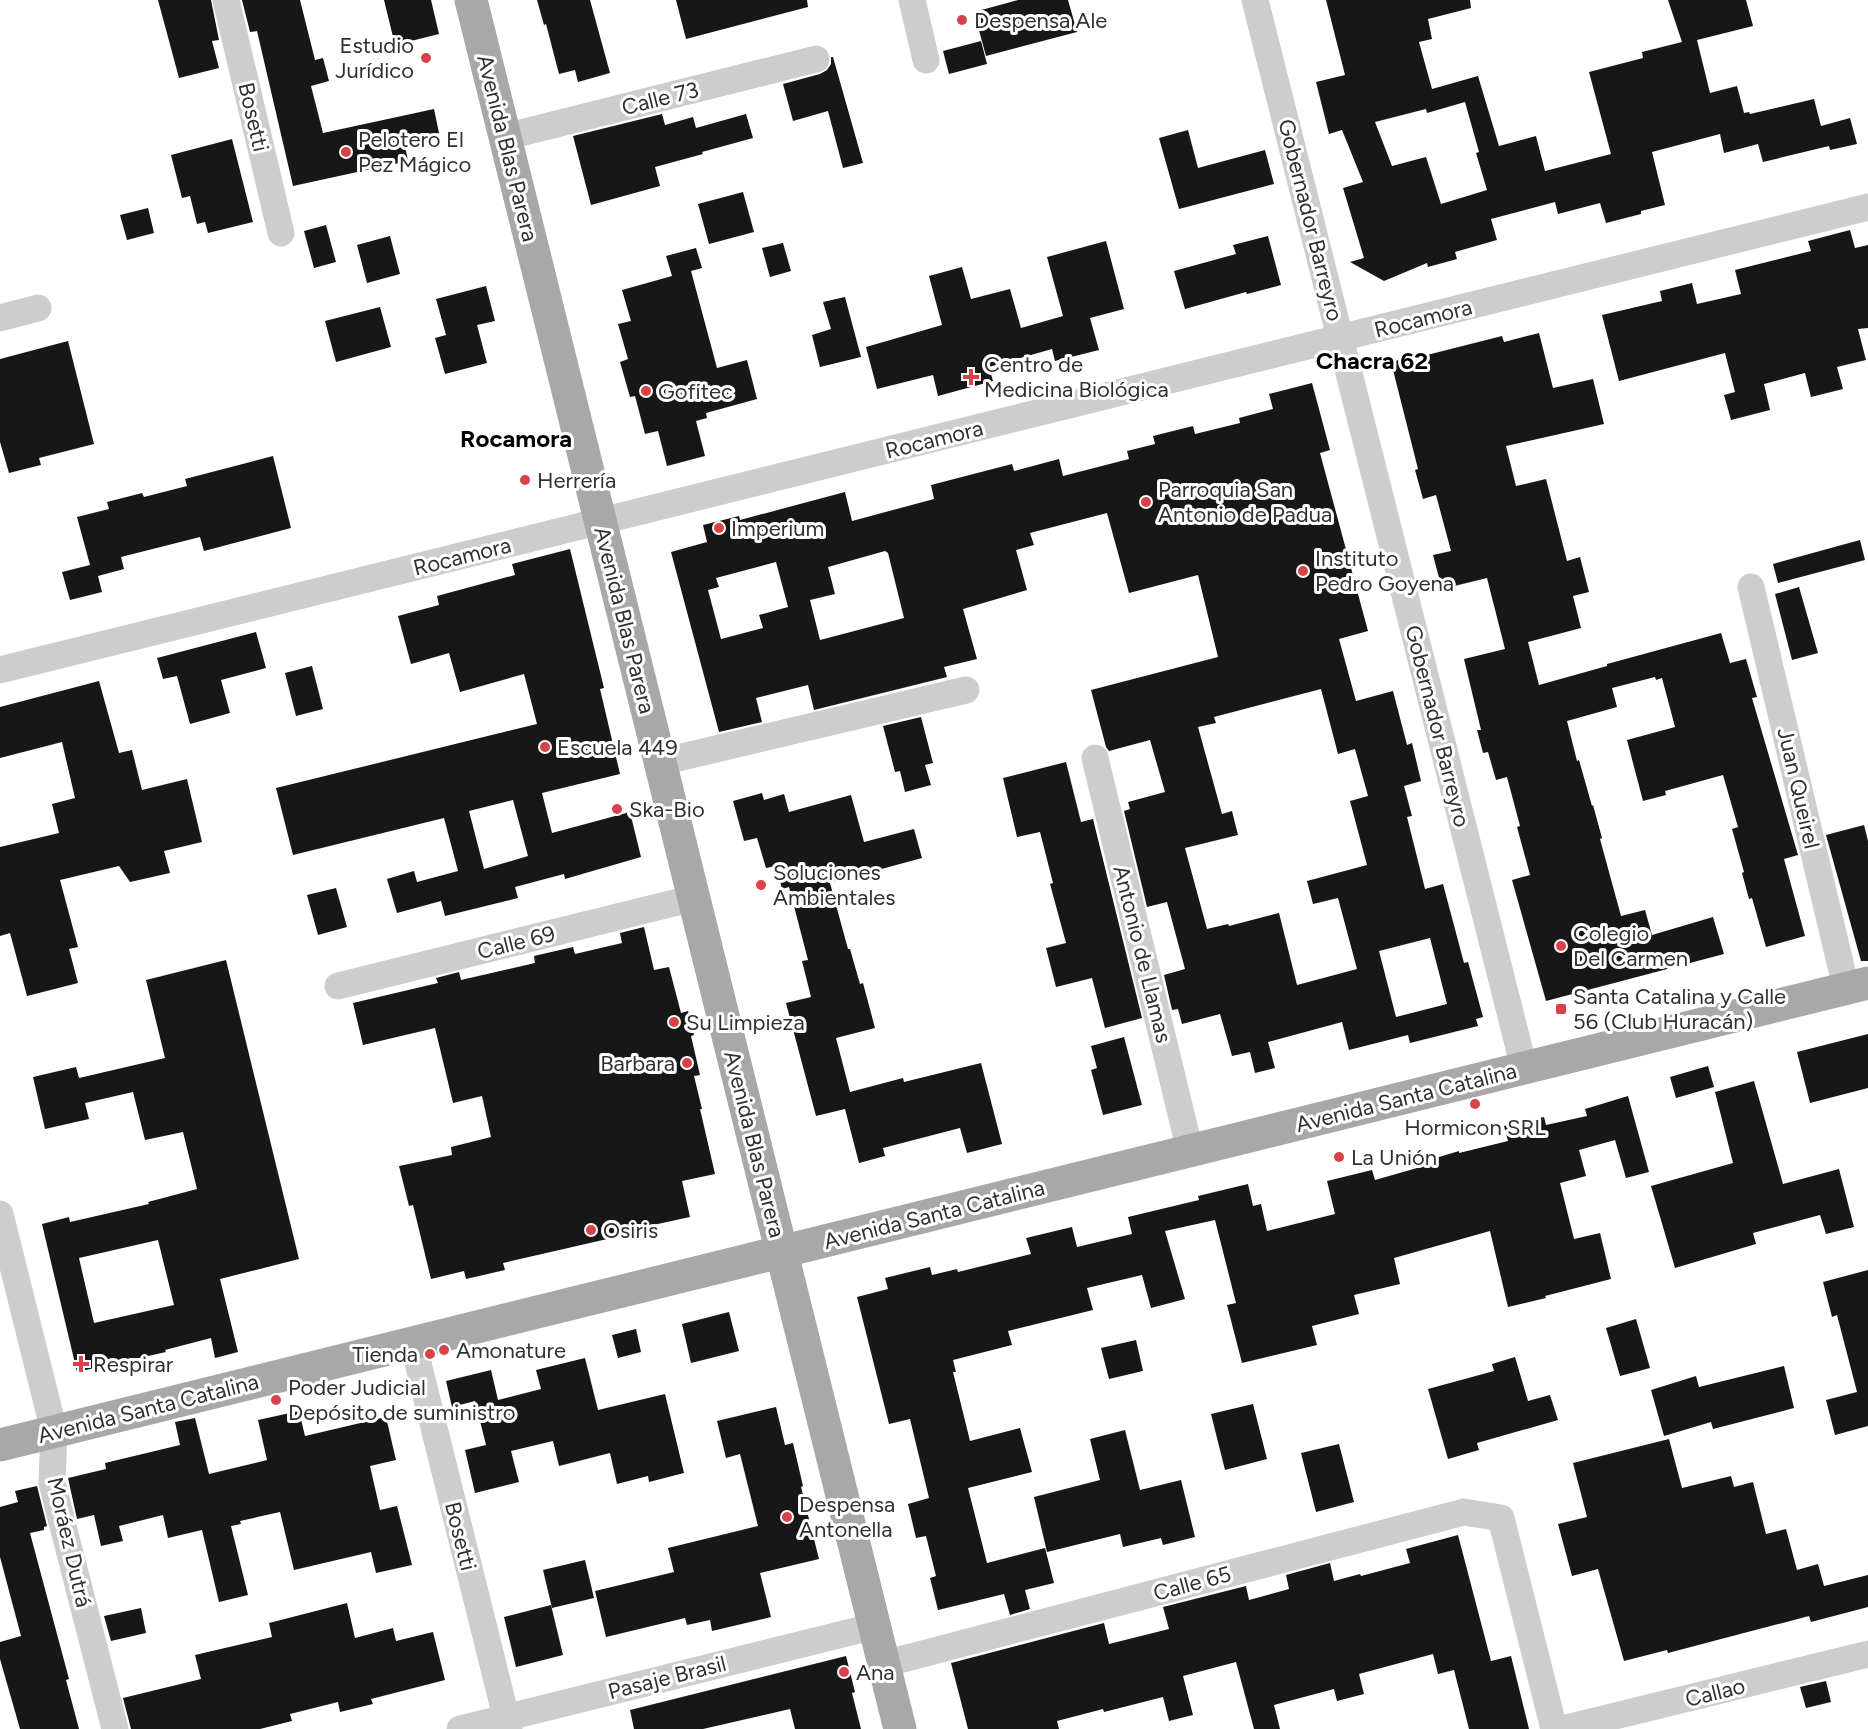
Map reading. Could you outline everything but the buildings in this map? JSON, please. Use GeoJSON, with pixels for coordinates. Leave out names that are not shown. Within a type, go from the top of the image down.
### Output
{"type":"FeatureCollection","features":[{"type":"Feature","properties":{"kind":"main road","name":"Avenida Blas Parera"},"geometry":{"type":"LineString","coordinates":[[471,0],[900,1729]]}},
{"type":"Feature","properties":{"kind":"main road","name":"Avenida Santa Catalina"},"geometry":{"type":"LineString","coordinates":[[0,1445],[1857,986]]}},
{"type":"Feature","properties":{"kind":"street","name":"Bosetti"},"geometry":{"type":"LineString","coordinates":[[226,0],[282,233]]}},
{"type":"Feature","properties":{"kind":"street"},"geometry":{"type":"LineString","coordinates":[[912,0],[926,60]]}},
{"type":"Feature","properties":{"kind":"street","name":"Gobernador Barreyro"},"geometry":{"type":"LineString","coordinates":[[1255,0],[1524,1068]]}},
{"type":"Feature","properties":{"kind":"street","name":"Calle 73"},"geometry":{"type":"LineString","coordinates":[[505,137],[816,59]]}},
{"type":"Feature","properties":{"kind":"street","name":"Rocamora"},"geometry":{"type":"LineString","coordinates":[[0,670],[1868,207]]}},
{"type":"Feature","properties":{"kind":"street"},"geometry":{"type":"LineString","coordinates":[[0,318],[38,308]]}},
{"type":"Feature","properties":{"kind":"street","name":"Juan Queirel"},"geometry":{"type":"LineString","coordinates":[[1751,587],[1857,986]]}},
{"type":"Feature","properties":{"kind":"street"},"geometry":{"type":"LineString","coordinates":[[661,762],[966,690]]}},
{"type":"Feature","properties":{"kind":"street","name":"Antonio de Llamas"},"geometry":{"type":"LineString","coordinates":[[1095,758],[1190,1151]]}},
{"type":"Feature","properties":{"kind":"street","name":"Calle 69"},"geometry":{"type":"LineString","coordinates":[[338,986],[694,898]]}},
{"type":"Feature","properties":{"kind":"street","name":"Moráez Dutrá"},"geometry":{"type":"LineString","coordinates":[[0,1214],[54,1431],[52,1482],[115,1729]]}},
{"type":"Feature","properties":{"kind":"street","name":"Bosetti"},"geometry":{"type":"LineString","coordinates":[[413,1343],[507,1723]]}},
{"type":"Feature","properties":{"kind":"street","name":"Calle 65"},"geometry":{"type":"LineString","coordinates":[[884,1664],[1464,1512],[1501,1518],[1554,1729]]}},
{"type":"Feature","properties":{"kind":"street","name":"Pasaje Brasil"},"geometry":{"type":"LineString","coordinates":[[460,1729],[507,1723],[875,1626]]}},
{"type":"Feature","properties":{"kind":"street","name":"Callao"},"geometry":{"type":"LineString","coordinates":[[1562,1729],[1868,1654]]}},
{"type":"Feature","properties":{"kind":"place","name":"Despensa Ale"},"geometry":{"type":"Point","coordinates":[962,20]}},
{"type":"Feature","properties":{"kind":"place","name":"Estudio Jurídico"},"geometry":{"type":"Point","coordinates":[426,58]}},
{"type":"Feature","properties":{"kind":"place","name":"Pelotero El Pez Mágico"},"geometry":{"type":"Point","coordinates":[346,152]}},
{"type":"Feature","properties":{"kind":"place","name":"Centro de Medicina Biológica"},"geometry":{"type":"Point","coordinates":[971,377]}},
{"type":"Feature","properties":{"kind":"place","name":"Gofitec"},"geometry":{"type":"Point","coordinates":[646,391]}},
{"type":"Feature","properties":{"kind":"place","name":"Herrería"},"geometry":{"type":"Point","coordinates":[525,480]}},
{"type":"Feature","properties":{"kind":"place","name":"Parroquia San Antonio de Padua"},"geometry":{"type":"Point","coordinates":[1146,502]}},
{"type":"Feature","properties":{"kind":"place","name":"Imperium"},"geometry":{"type":"Point","coordinates":[719,528]}},
{"type":"Feature","properties":{"kind":"place","name":"Instituto Pedro Goyena"},"geometry":{"type":"Point","coordinates":[1303,571]}},
{"type":"Feature","properties":{"kind":"place","name":"Escuela 449"},"geometry":{"type":"Point","coordinates":[545,747]}},
{"type":"Feature","properties":{"kind":"place","name":"Ska-Bio"},"geometry":{"type":"Point","coordinates":[617,809]}},
{"type":"Feature","properties":{"kind":"place","name":"Soluciones Ambientales"},"geometry":{"type":"Point","coordinates":[761,885]}},
{"type":"Feature","properties":{"kind":"place","name":"Colegio Del Carmen"},"geometry":{"type":"Point","coordinates":[1561,946]}},
{"type":"Feature","properties":{"kind":"place","name":"Santa Catalina y Calle 56 (Club Huracán)"},"geometry":{"type":"Point","coordinates":[1561,1009]}},
{"type":"Feature","properties":{"kind":"place","name":"Su Limpieza"},"geometry":{"type":"Point","coordinates":[674,1022]}},
{"type":"Feature","properties":{"kind":"place","name":"Barbara"},"geometry":{"type":"Point","coordinates":[687,1063]}},
{"type":"Feature","properties":{"kind":"place","name":"Hormicon SRL"},"geometry":{"type":"Point","coordinates":[1475,1104]}},
{"type":"Feature","properties":{"kind":"place","name":"La Unión"},"geometry":{"type":"Point","coordinates":[1339,1157]}},
{"type":"Feature","properties":{"kind":"place","name":"Osiris"},"geometry":{"type":"Point","coordinates":[591,1230]}},
{"type":"Feature","properties":{"kind":"place","name":"Amonature"},"geometry":{"type":"Point","coordinates":[444,1350]}},
{"type":"Feature","properties":{"kind":"place","name":"Tienda"},"geometry":{"type":"Point","coordinates":[430,1354]}},
{"type":"Feature","properties":{"kind":"place","name":"Respirar"},"geometry":{"type":"Point","coordinates":[81,1364]}},
{"type":"Feature","properties":{"kind":"place","name":"Poder Judicial Depósito de suministro"},"geometry":{"type":"Point","coordinates":[276,1400]}},
{"type":"Feature","properties":{"kind":"place","name":"Despensa Antonella"},"geometry":{"type":"Point","coordinates":[787,1517]}},
{"type":"Feature","properties":{"kind":"place","name":"Ana"},"geometry":{"type":"Point","coordinates":[844,1672]}},
{"type":"Feature","properties":{"kind":"district","name":"Chacra 62"},"geometry":{"type":"Point","coordinates":[1372,361]}},
{"type":"Feature","properties":{"kind":"district","name":"Rocamora"},"geometry":{"type":"Point","coordinates":[516,439]}}]}
